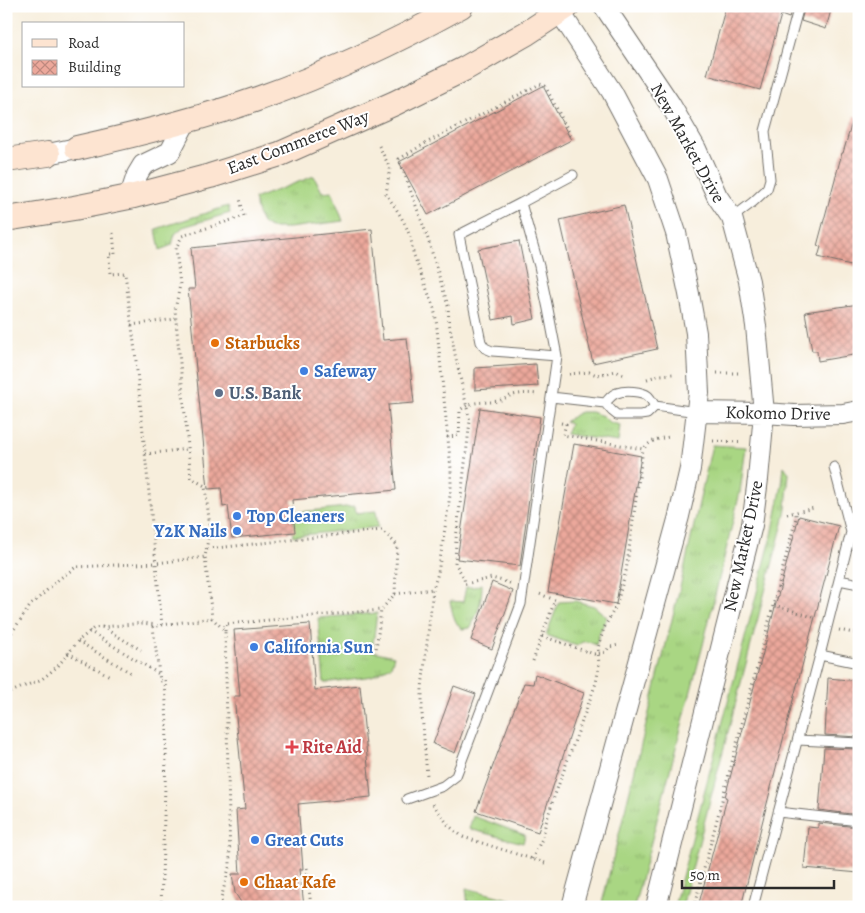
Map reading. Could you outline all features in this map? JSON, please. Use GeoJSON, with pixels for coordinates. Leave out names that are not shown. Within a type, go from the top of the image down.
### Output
{"type":"FeatureCollection","features":[{"type":"Feature","properties":{"kind":"main road"},"geometry":{"type":"LineString","coordinates":[[77,148],[132,136],[259,98],[360,58],[461,6]]}},
{"type":"Feature","properties":{"kind":"main road","name":"East Commerce Way"},"geometry":{"type":"LineString","coordinates":[[6,219],[134,196],[210,176],[280,154],[335,131],[464,69],[528,33],[561,8]]}},
{"type":"Feature","properties":{"kind":"main road"},"geometry":{"type":"LineString","coordinates":[[6,160],[48,154]]}},
{"type":"Feature","properties":{"kind":"street","name":"New Market Drive"},"geometry":{"type":"LineString","coordinates":[[604,6],[670,104],[696,150],[717,196],[732,218],[749,281],[756,326],[764,413],[752,525],[656,907]]}},
{"type":"Feature","properties":{"kind":"street"},"geometry":{"type":"LineString","coordinates":[[561,8],[612,92],[658,180],[676,233],[689,294],[696,333],[699,393],[690,470],[679,516],[572,907]]}},
{"type":"Feature","properties":{"kind":"street"},"geometry":{"type":"LineString","coordinates":[[134,196],[133,187],[143,165],[170,152],[186,121]]}},
{"type":"Feature","properties":{"kind":"street"},"geometry":{"type":"LineString","coordinates":[[48,154],[77,148]]}},
{"type":"Feature","properties":{"kind":"street","name":"Kokomo Drive"},"geometry":{"type":"LineString","coordinates":[[697,412],[794,415],[843,414],[859,411]]}},
{"type":"Feature","properties":{"kind":"lane"},"geometry":{"type":"LineString","coordinates":[[732,218],[767,189],[770,179],[766,131],[799,6]]}},
{"type":"Feature","properties":{"kind":"lane"},"geometry":{"type":"LineString","coordinates":[[557,356],[492,351],[484,348],[480,342],[459,235],[573,175]]}},
{"type":"Feature","properties":{"kind":"lane"},"geometry":{"type":"LineString","coordinates":[[407,799],[443,786],[456,776],[521,604],[557,356],[539,266],[521,203]]}},
{"type":"Feature","properties":{"kind":"lane"},"geometry":{"type":"LineString","coordinates":[[605,403],[618,392],[628,391],[647,395],[655,406],[697,412]]}},
{"type":"Feature","properties":{"kind":"lane"},"geometry":{"type":"LineString","coordinates":[[552,397],[605,403],[617,414],[640,416],[647,414],[655,406]]}},
{"type":"Feature","properties":{"kind":"lane"},"geometry":{"type":"LineString","coordinates":[[753,907],[851,532],[834,466]]}},
{"type":"Feature","properties":{"kind":"lane"},"geometry":{"type":"LineString","coordinates":[[839,580],[859,584]]}},
{"type":"Feature","properties":{"kind":"lane"},"geometry":{"type":"LineString","coordinates":[[820,655],[859,663]]}},
{"type":"Feature","properties":{"kind":"lane"},"geometry":{"type":"LineString","coordinates":[[798,740],[859,743]]}},
{"type":"Feature","properties":{"kind":"lane"},"geometry":{"type":"LineString","coordinates":[[778,812],[859,821]]}},
{"type":"Feature","properties":{"kind":"path"},"geometry":{"type":"LineString","coordinates":[[379,146],[390,168],[386,194],[402,216],[412,244],[412,253],[434,308],[450,469],[451,489],[438,573],[433,590],[422,688],[422,714],[430,800],[449,826],[463,837],[548,864]]}},
{"type":"Feature","properties":{"kind":"path"},"geometry":{"type":"LineString","coordinates":[[225,631],[212,618],[205,557],[210,527],[205,486],[191,478],[175,310],[180,284],[176,248],[182,236],[244,216],[240,199]]}},
{"type":"Feature","properties":{"kind":"path"},"geometry":{"type":"LineString","coordinates":[[113,233],[115,254],[109,254],[110,274],[125,273],[132,325],[156,563],[160,625]]}},
{"type":"Feature","properties":{"kind":"path"},"geometry":{"type":"LineString","coordinates":[[132,325],[176,319]]}},
{"type":"Feature","properties":{"kind":"path"},"geometry":{"type":"LineString","coordinates":[[716,373],[743,373]]}},
{"type":"Feature","properties":{"kind":"path"},"geometry":{"type":"LineString","coordinates":[[447,437],[459,436],[460,410],[466,405],[477,402],[499,401],[513,395],[525,393],[538,394]]}},
{"type":"Feature","properties":{"kind":"path"},"geometry":{"type":"LineString","coordinates":[[566,424],[563,435],[643,448]]}},
{"type":"Feature","properties":{"kind":"path"},"geometry":{"type":"LineString","coordinates":[[532,859],[543,837],[553,800],[596,683],[599,667],[598,648],[604,628],[616,606],[626,571],[643,448],[656,439],[669,438]]}},
{"type":"Feature","properties":{"kind":"path"},"geometry":{"type":"LineString","coordinates":[[709,441],[745,442]]}},
{"type":"Feature","properties":{"kind":"path"},"geometry":{"type":"LineString","coordinates":[[145,454],[188,449]]}},
{"type":"Feature","properties":{"kind":"path"},"geometry":{"type":"LineString","coordinates":[[787,514],[814,508]]}},
{"type":"Feature","properties":{"kind":"path"},"geometry":{"type":"LineString","coordinates":[[694,907],[796,518],[796,512]]}},
{"type":"Feature","properties":{"kind":"path"},"geometry":{"type":"LineString","coordinates":[[207,549],[382,530],[397,544],[395,594],[381,610],[376,650]]}},
{"type":"Feature","properties":{"kind":"path"},"geometry":{"type":"LineString","coordinates":[[8,640],[30,606],[59,579],[76,568],[156,563],[205,557]]}},
{"type":"Feature","properties":{"kind":"path"},"geometry":{"type":"LineString","coordinates":[[395,594],[433,590]]}},
{"type":"Feature","properties":{"kind":"path"},"geometry":{"type":"LineString","coordinates":[[6,604],[8,640]]}},
{"type":"Feature","properties":{"kind":"path"},"geometry":{"type":"LineString","coordinates":[[222,907],[221,899],[230,864],[225,624],[381,610]]}},
{"type":"Feature","properties":{"kind":"path"},"geometry":{"type":"LineString","coordinates":[[161,907],[167,727],[165,680],[160,681],[153,627],[212,618]]}},
{"type":"Feature","properties":{"kind":"path"},"geometry":{"type":"LineString","coordinates":[[6,694],[42,679],[58,666],[78,641],[94,628],[143,623],[160,625]]}},
{"type":"Feature","properties":{"kind":"path"},"geometry":{"type":"LineString","coordinates":[[101,627],[141,650]]}},
{"type":"Feature","properties":{"kind":"path"},"geometry":{"type":"LineString","coordinates":[[89,631],[159,674]]}},
{"type":"Feature","properties":{"kind":"path"},"geometry":{"type":"LineString","coordinates":[[542,636],[594,654],[606,652],[609,647],[619,645]]}},
{"type":"Feature","properties":{"kind":"path"},"geometry":{"type":"LineString","coordinates":[[78,641],[131,673]]}},
{"type":"Feature","properties":{"kind":"path"},"geometry":{"type":"LineString","coordinates":[[68,653],[110,676]]}},
{"type":"Feature","properties":{"kind":"path"},"geometry":{"type":"LineString","coordinates":[[307,868],[311,907]]}},
{"type":"Feature","properties":{"kind":"green space"},"geometry":{"type":"Polygon","coordinates":[[[314,176],[322,192],[332,191],[343,221],[289,228],[270,228],[262,223],[254,199],[314,176]]]}},
{"type":"Feature","properties":{"kind":"green space"},"geometry":{"type":"Polygon","coordinates":[[[228,206],[230,213],[183,227],[175,234],[172,245],[160,250],[156,229],[228,206]]]}},
{"type":"Feature","properties":{"kind":"green space"},"geometry":{"type":"Polygon","coordinates":[[[581,412],[591,412],[603,416],[609,422],[620,425],[618,442],[566,434],[570,424],[565,422],[581,412]]]}},
{"type":"Feature","properties":{"kind":"green space"},"geometry":{"type":"Polygon","coordinates":[[[712,445],[746,447],[740,492],[703,645],[634,907],[601,907],[681,583],[712,445]]]}},
{"type":"Feature","properties":{"kind":"green space"},"geometry":{"type":"Polygon","coordinates":[[[784,466],[789,473],[783,523],[682,907],[674,907],[772,535],[784,466]]]}},
{"type":"Feature","properties":{"kind":"green space"},"geometry":{"type":"Polygon","coordinates":[[[355,506],[356,513],[376,511],[378,527],[293,536],[291,513],[355,506]]]}},
{"type":"Feature","properties":{"kind":"green space"},"geometry":{"type":"Polygon","coordinates":[[[482,584],[475,618],[470,628],[462,629],[455,620],[450,601],[463,602],[466,587],[482,584]]]}},
{"type":"Feature","properties":{"kind":"green space"},"geometry":{"type":"Polygon","coordinates":[[[575,601],[594,606],[607,617],[596,645],[584,642],[577,646],[546,635],[559,602],[575,601]]]}},
{"type":"Feature","properties":{"kind":"green space"},"geometry":{"type":"Polygon","coordinates":[[[377,613],[372,651],[394,656],[391,666],[372,676],[324,683],[318,618],[377,613]]]}},
{"type":"Feature","properties":{"kind":"green space"},"geometry":{"type":"Polygon","coordinates":[[[473,816],[525,835],[523,843],[469,829],[473,816]]]}},
{"type":"Feature","properties":{"kind":"green space"},"geometry":{"type":"Polygon","coordinates":[[[466,888],[513,900],[525,907],[468,907],[466,888]]]}},
{"type":"Feature","properties":{"kind":"building"},"geometry":{"type":"Polygon","coordinates":[[[726,6],[792,6],[789,18],[781,15],[760,90],[707,75],[726,6]]]}},
{"type":"Feature","properties":{"kind":"building"},"geometry":{"type":"Polygon","coordinates":[[[805,6],[832,6],[826,29],[801,21],[805,6]]]}},
{"type":"Feature","properties":{"kind":"building"},"geometry":{"type":"Polygon","coordinates":[[[543,86],[571,140],[428,215],[399,162],[543,86]]]}},
{"type":"Feature","properties":{"kind":"building"},"geometry":{"type":"Polygon","coordinates":[[[854,116],[859,117],[859,267],[818,257],[821,247],[817,246],[854,116]]]}},
{"type":"Feature","properties":{"kind":"building"},"geometry":{"type":"Polygon","coordinates":[[[624,205],[657,349],[593,363],[560,220],[624,205]]]}},
{"type":"Feature","properties":{"kind":"building","name":"Safeway"},"geometry":{"type":"Polygon","coordinates":[[[372,229],[383,340],[407,338],[414,403],[388,405],[396,490],[292,500],[295,532],[232,538],[228,506],[223,507],[221,488],[208,489],[188,289],[195,289],[191,248],[372,229]]]}},
{"type":"Feature","properties":{"kind":"building"},"geometry":{"type":"Polygon","coordinates":[[[519,241],[535,319],[514,324],[513,316],[493,320],[478,249],[519,241]]]}},
{"type":"Feature","properties":{"kind":"building"},"geometry":{"type":"Polygon","coordinates":[[[859,304],[859,354],[818,361],[817,351],[812,351],[805,312],[859,304]]]}},
{"type":"Feature","properties":{"kind":"building"},"geometry":{"type":"Polygon","coordinates":[[[536,364],[538,386],[475,390],[475,368],[536,364]]]}},
{"type":"Feature","properties":{"kind":"building"},"geometry":{"type":"Polygon","coordinates":[[[480,408],[540,417],[520,566],[457,559],[480,408]]]}},
{"type":"Feature","properties":{"kind":"building"},"geometry":{"type":"Polygon","coordinates":[[[574,444],[641,456],[616,604],[548,592],[574,444]]]}},
{"type":"Feature","properties":{"kind":"building"},"geometry":{"type":"Polygon","coordinates":[[[799,516],[839,526],[741,907],[698,907],[727,798],[725,797],[799,516]]]}},
{"type":"Feature","properties":{"kind":"building"},"geometry":{"type":"Polygon","coordinates":[[[492,582],[513,591],[492,649],[471,640],[492,582]]]}},
{"type":"Feature","properties":{"kind":"building"},"geometry":{"type":"Polygon","coordinates":[[[310,624],[315,690],[360,685],[371,797],[298,804],[303,869],[300,869],[304,907],[244,907],[235,893],[232,874],[240,874],[236,810],[245,809],[234,696],[240,696],[234,630],[310,624]]]}},
{"type":"Feature","properties":{"kind":"building"},"geometry":{"type":"Polygon","coordinates":[[[535,674],[584,693],[538,832],[476,811],[524,683],[533,684],[535,674]]]}},
{"type":"Feature","properties":{"kind":"building"},"geometry":{"type":"Polygon","coordinates":[[[828,678],[859,681],[859,737],[825,735],[828,678]]]}},
{"type":"Feature","properties":{"kind":"building"},"geometry":{"type":"Polygon","coordinates":[[[454,686],[476,694],[455,753],[433,744],[454,686]]]}},
{"type":"Feature","properties":{"kind":"building"},"geometry":{"type":"Polygon","coordinates":[[[824,748],[859,749],[859,815],[819,810],[824,748]]]}},
{"type":"Feature","properties":{"kind":"building"},"geometry":{"type":"Polygon","coordinates":[[[818,823],[859,827],[859,873],[804,868],[808,827],[818,828],[818,823]]]}},
{"type":"Feature","properties":{"kind":"place","name":"Starbucks"},"geometry":{"type":"Point","coordinates":[215,343]}},
{"type":"Feature","properties":{"kind":"place","name":"Safeway"},"geometry":{"type":"Point","coordinates":[304,371]}},
{"type":"Feature","properties":{"kind":"place","name":"U.S. Bank"},"geometry":{"type":"Point","coordinates":[219,393]}},
{"type":"Feature","properties":{"kind":"place","name":"Top Cleaners"},"geometry":{"type":"Point","coordinates":[237,516]}},
{"type":"Feature","properties":{"kind":"place","name":"Y2K Nails"},"geometry":{"type":"Point","coordinates":[237,531]}},
{"type":"Feature","properties":{"kind":"place","name":"California Sun"},"geometry":{"type":"Point","coordinates":[254,647]}},
{"type":"Feature","properties":{"kind":"place","name":"Rite Aid"},"geometry":{"type":"Point","coordinates":[292,747]}},
{"type":"Feature","properties":{"kind":"place","name":"Great Cuts"},"geometry":{"type":"Point","coordinates":[255,840]}},
{"type":"Feature","properties":{"kind":"place","name":"Chaat Kafe"},"geometry":{"type":"Point","coordinates":[244,882]}}]}
